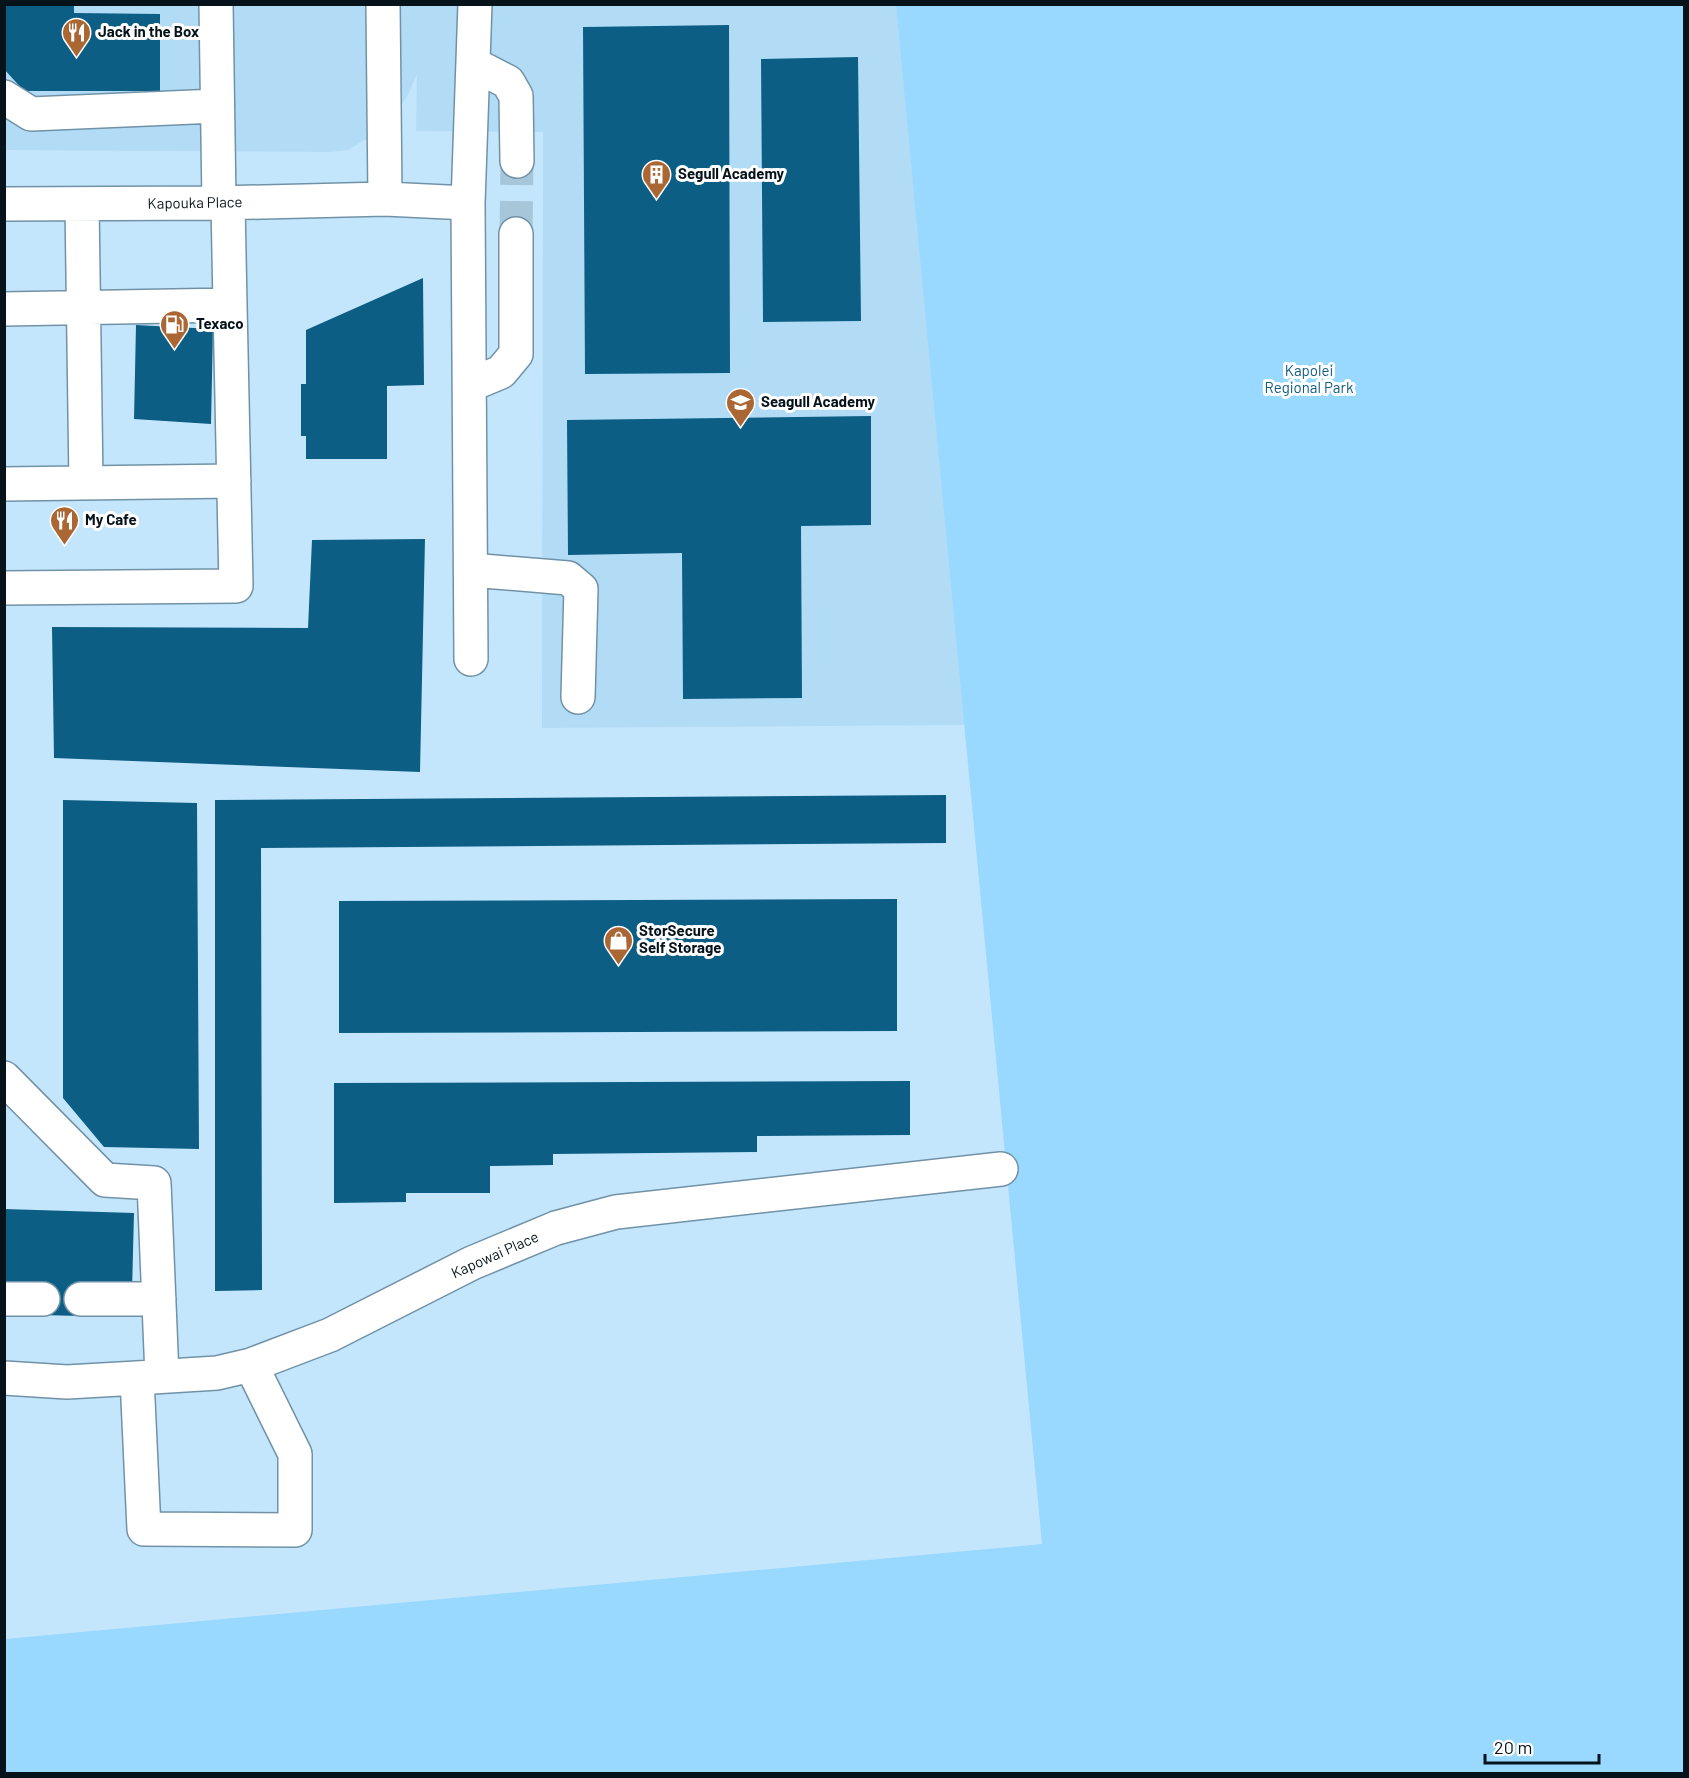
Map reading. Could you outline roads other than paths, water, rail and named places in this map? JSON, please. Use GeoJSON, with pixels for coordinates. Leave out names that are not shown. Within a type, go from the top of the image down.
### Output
{"type":"FeatureCollection","features":[{"type":"Feature","properties":{"kind":"street"},"geometry":{"type":"LineString","coordinates":[[4,588],[236,586],[230,305],[217,106],[216,4]]}},
{"type":"Feature","properties":{"kind":"street"},"geometry":{"type":"LineString","coordinates":[[383,4],[384,198]]}},
{"type":"Feature","properties":{"kind":"street"},"geometry":{"type":"LineString","coordinates":[[471,659],[468,203],[475,4]]}},
{"type":"Feature","properties":{"kind":"street"},"geometry":{"type":"LineString","coordinates":[[473,64],[508,82],[516,96],[517,161]]}},
{"type":"Feature","properties":{"kind":"street"},"geometry":{"type":"LineString","coordinates":[[4,97],[31,114],[217,106]]}},
{"type":"Feature","properties":{"kind":"street","name":"Kapouka Place"},"geometry":{"type":"LineString","coordinates":[[4,204],[223,203],[384,198],[468,203]]}},
{"type":"Feature","properties":{"kind":"street"},"geometry":{"type":"LineString","coordinates":[[82,204],[86,483]]}},
{"type":"Feature","properties":{"kind":"street"},"geometry":{"type":"LineString","coordinates":[[470,385],[501,372],[516,354],[516,234]]}},
{"type":"Feature","properties":{"kind":"street"},"geometry":{"type":"LineString","coordinates":[[4,309],[230,305]]}},
{"type":"Feature","properties":{"kind":"street"},"geometry":{"type":"LineString","coordinates":[[4,484],[234,481]]}},
{"type":"Feature","properties":{"kind":"street"},"geometry":{"type":"LineString","coordinates":[[471,570],[567,578],[581,589],[578,697]]}},
{"type":"Feature","properties":{"kind":"street"},"geometry":{"type":"LineString","coordinates":[[4,1078],[105,1179],[154,1183],[159,1299],[150,1377],[144,1529],[295,1530],[295,1454],[252,1365]]}},
{"type":"Feature","properties":{"kind":"street","name":"Kapowai Place"},"geometry":{"type":"LineString","coordinates":[[4,1378],[67,1382],[217,1373],[252,1365],[330,1335],[472,1263],[556,1228],[616,1212],[1001,1169]]}},
{"type":"Feature","properties":{"kind":"street"},"geometry":{"type":"LineString","coordinates":[[4,1299],[43,1299]]}},
{"type":"Feature","properties":{"kind":"street"},"geometry":{"type":"LineString","coordinates":[[81,1299],[159,1299]]}},
{"type":"Feature","properties":{"kind":"tunnel"},"geometry":{"type":"LineString","coordinates":[[516,234],[517,161]]}},
{"type":"Feature","properties":{"kind":"place","name":"Jack in the Box"},"geometry":{"type":"Point","coordinates":[77,58]}},
{"type":"Feature","properties":{"kind":"place","name":"Segull Academy"},"geometry":{"type":"Point","coordinates":[657,200]}},
{"type":"Feature","properties":{"kind":"place","name":"Texaco"},"geometry":{"type":"Point","coordinates":[175,350]}},
{"type":"Feature","properties":{"kind":"place","name":"Seagull Academy"},"geometry":{"type":"Point","coordinates":[740,428]}},
{"type":"Feature","properties":{"kind":"place","name":"My Cafe"},"geometry":{"type":"Point","coordinates":[64,546]}},
{"type":"Feature","properties":{"kind":"place","name":"StorSecure Self Storage"},"geometry":{"type":"Point","coordinates":[618,966]}},
{"type":"Feature","properties":{"kind":"park label","name":"Kapolei Regional Park"},"geometry":{"type":"Point","coordinates":[1309,380]}}]}
